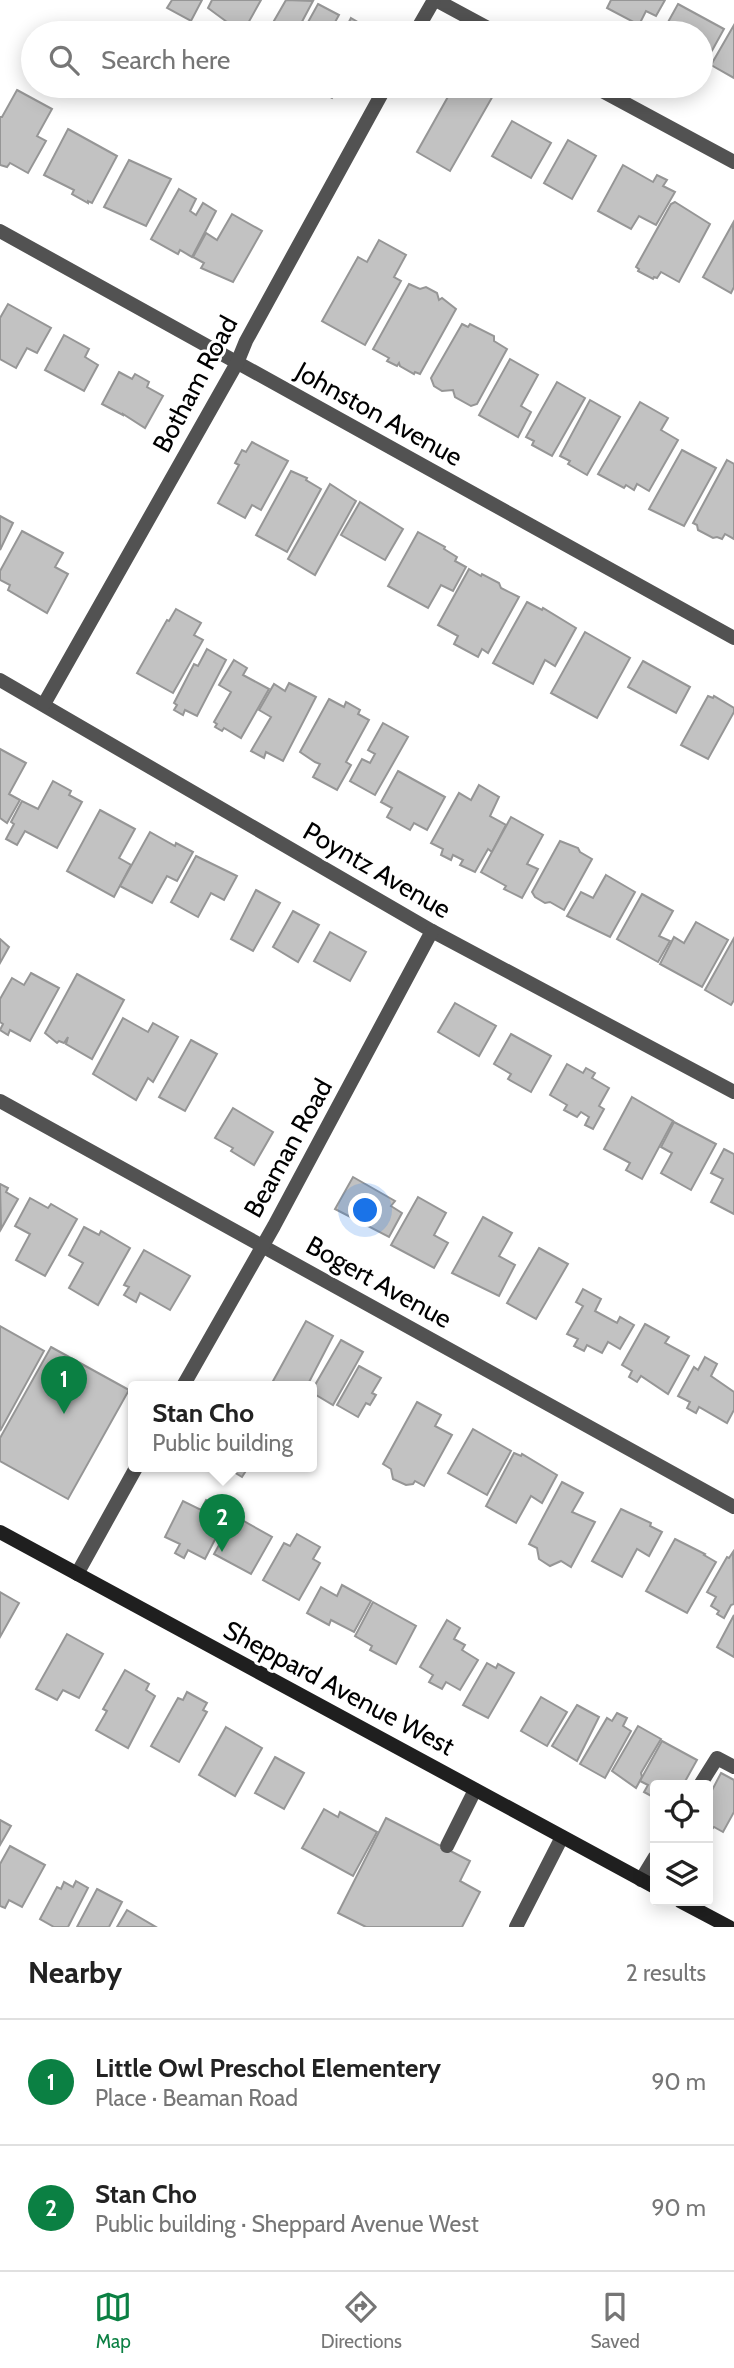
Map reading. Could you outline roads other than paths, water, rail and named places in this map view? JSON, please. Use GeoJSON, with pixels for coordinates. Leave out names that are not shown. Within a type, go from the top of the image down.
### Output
{"type":"FeatureCollection","features":[{"type":"Feature","properties":{"kind":"main road","name":"Sheppard Avenue West"},"geometry":{"type":"LineString","coordinates":[[0,1532],[650,1884]]}},
{"type":"Feature","properties":{"kind":"main road"},"geometry":{"type":"LineString","coordinates":[[689,1906],[729,1927]]}},
{"type":"Feature","properties":{"kind":"street"},"geometry":{"type":"LineString","coordinates":[[422,21],[435,0],[474,21]]}},
{"type":"Feature","properties":{"kind":"street","name":"Botham Road"},"geometry":{"type":"LineString","coordinates":[[44,704],[237,363],[246,341],[379,98]]}},
{"type":"Feature","properties":{"kind":"street"},"geometry":{"type":"LineString","coordinates":[[615,98],[734,162]]}},
{"type":"Feature","properties":{"kind":"street","name":"Johnston Avenue"},"geometry":{"type":"LineString","coordinates":[[0,231],[734,638]]}},
{"type":"Feature","properties":{"kind":"street","name":"Poyntz Avenue"},"geometry":{"type":"LineString","coordinates":[[0,680],[432,931],[734,1093]]}},
{"type":"Feature","properties":{"kind":"street","name":"Beaman Road"},"geometry":{"type":"LineString","coordinates":[[186,1381],[432,931]]}},
{"type":"Feature","properties":{"kind":"street","name":"Bogert Avenue"},"geometry":{"type":"LineString","coordinates":[[0,1101],[734,1507]]}},
{"type":"Feature","properties":{"kind":"street"},"geometry":{"type":"LineString","coordinates":[[77,1574],[134,1472]]}},
{"type":"Feature","properties":{"kind":"street"},"geometry":{"type":"LineString","coordinates":[[703,1780],[717,1758],[734,1767]]}},
{"type":"Feature","properties":{"kind":"street"},"geometry":{"type":"LineString","coordinates":[[447,1846],[475,1790]]}},
{"type":"Feature","properties":{"kind":"street"},"geometry":{"type":"LineString","coordinates":[[516,1927],[562,1837]]}},
{"type":"Feature","properties":{"kind":"street"},"geometry":{"type":"LineString","coordinates":[[641,1880],[650,1865]]}},
{"type":"Feature","properties":{"kind":"place","name":"Little Owl Preschol Elementery"},"geometry":{"type":"Point","coordinates":[64,1414]}},
{"type":"Feature","properties":{"kind":"place","name":"Stan Cho"},"geometry":{"type":"Point","coordinates":[222,1552]}}]}
